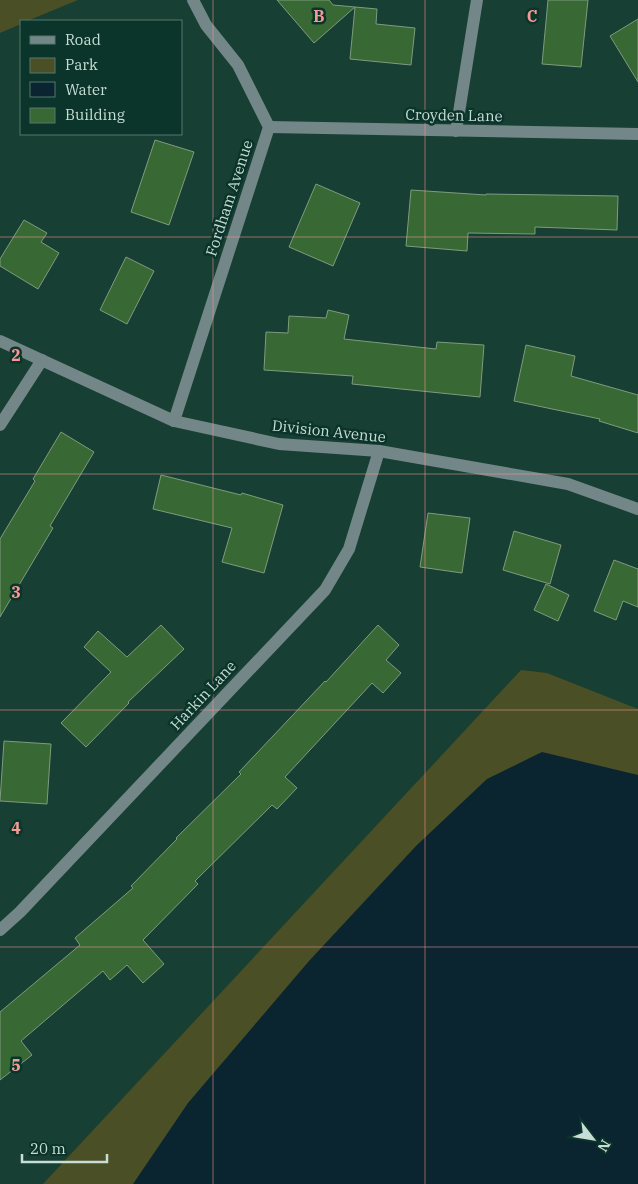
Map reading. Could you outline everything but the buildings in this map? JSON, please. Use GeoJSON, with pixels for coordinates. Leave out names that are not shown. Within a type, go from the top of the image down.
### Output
{"type":"FeatureCollection","features":[{"type":"Feature","properties":{"kind":"street","name":"Fordham Avenue"},"geometry":{"type":"LineString","coordinates":[[174,421],[270,127],[238,65],[206,26],[193,0]]}},
{"type":"Feature","properties":{"kind":"street"},"geometry":{"type":"LineString","coordinates":[[456,131],[477,0]]}},
{"type":"Feature","properties":{"kind":"street","name":"Croyden Lane"},"geometry":{"type":"LineString","coordinates":[[270,127],[638,134]]}},
{"type":"Feature","properties":{"kind":"street","name":"Division Avenue"},"geometry":{"type":"LineString","coordinates":[[0,341],[174,421],[279,444],[379,451],[568,484],[638,508]]}},
{"type":"Feature","properties":{"kind":"street"},"geometry":{"type":"LineString","coordinates":[[0,425],[42,360]]}},
{"type":"Feature","properties":{"kind":"street","name":"Harkin Lane"},"geometry":{"type":"LineString","coordinates":[[0,930],[20,912],[325,590],[350,549],[379,451]]}},
{"type":"Feature","properties":{"kind":"green space"},"geometry":{"type":"Polygon","coordinates":[[[0,0],[78,0],[29,20],[20,20],[20,24],[0,33],[0,0]]]}},
{"type":"Feature","properties":{"kind":"green space"},"geometry":{"type":"Polygon","coordinates":[[[521,670],[547,673],[638,709],[638,1184],[43,1184],[521,670]]]}},
{"type":"Feature","properties":{"kind":"water"},"geometry":{"type":"Polygon","coordinates":[[[542,752],[638,775],[638,1184],[133,1184],[188,1103],[309,961],[416,846],[487,779],[542,752]]]}}]}
